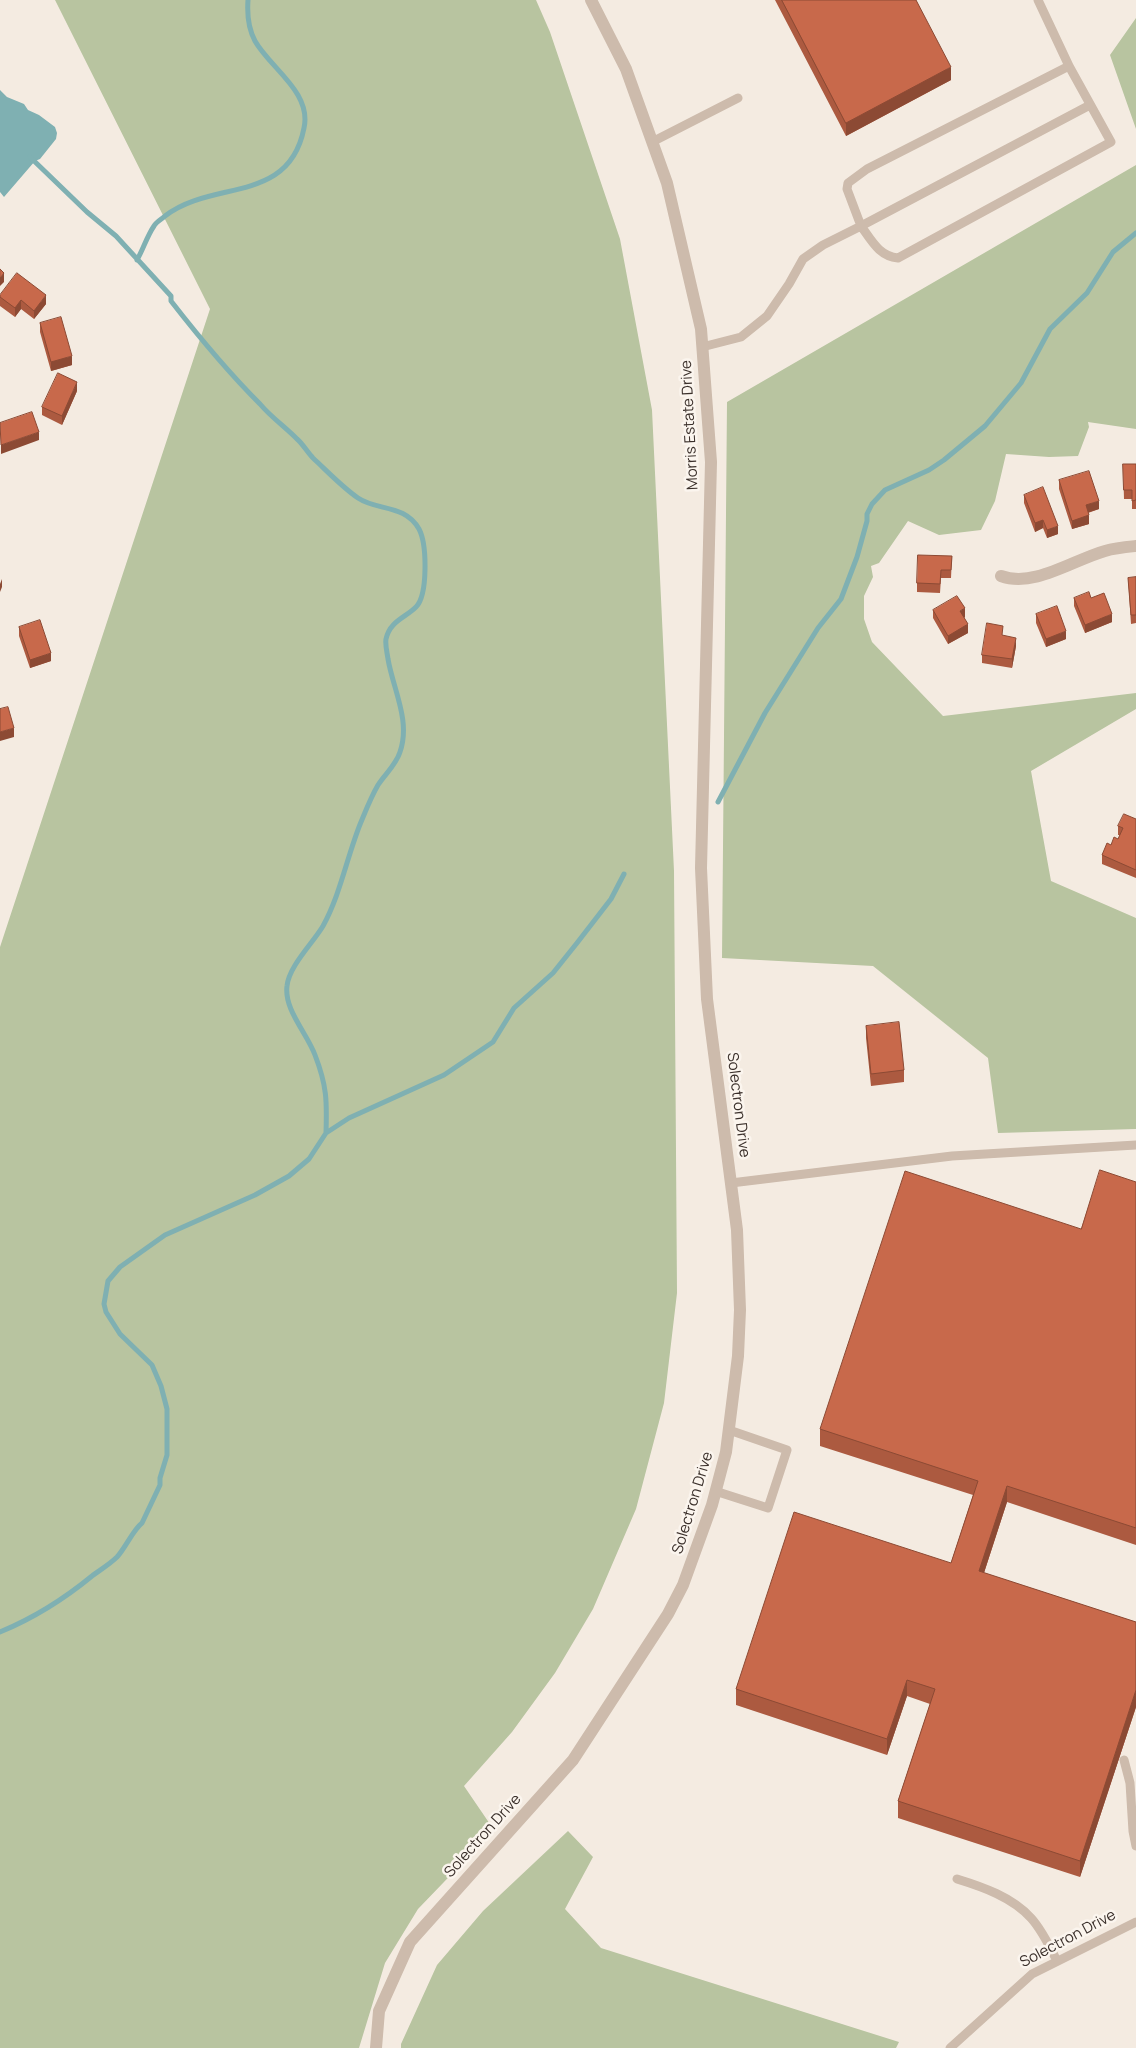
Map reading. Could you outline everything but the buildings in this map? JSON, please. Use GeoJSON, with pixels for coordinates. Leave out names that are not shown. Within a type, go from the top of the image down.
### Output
{"type":"FeatureCollection","features":[{"type":"Feature","properties":{"kind":"street","name":"Morris Estate Drive"},"geometry":{"type":"LineString","coordinates":[[591,0],[626,69],[667,183],[701,329],[711,462],[700,868]]}},
{"type":"Feature","properties":{"kind":"street"},"geometry":{"type":"LineString","coordinates":[[1001,576],[1021,580],[1035,577],[1105,551],[1136,546]]}},
{"type":"Feature","properties":{"kind":"street","name":"Solectron Drive"},"geometry":{"type":"LineString","coordinates":[[376,2048],[379,2011],[410,1942],[573,1760],[668,1614],[683,1585],[697,1549],[726,1452],[738,1356],[740,1310],[737,1230],[708,999],[700,868]]}},
{"type":"Feature","properties":{"kind":"lane"},"geometry":{"type":"LineString","coordinates":[[1038,0],[1069,66],[1110,142],[898,258],[888,257],[878,250],[861,226],[847,189],[848,183],[867,169],[1069,66]]}},
{"type":"Feature","properties":{"kind":"lane"},"geometry":{"type":"LineString","coordinates":[[652,142],[738,98]]}},
{"type":"Feature","properties":{"kind":"lane"},"geometry":{"type":"LineString","coordinates":[[702,347],[741,338],[767,316],[789,284],[803,259],[823,245],[1090,104]]}},
{"type":"Feature","properties":{"kind":"lane"},"geometry":{"type":"LineString","coordinates":[[731,1183],[952,1156],[1136,1144]]}},
{"type":"Feature","properties":{"kind":"lane"},"geometry":{"type":"LineString","coordinates":[[715,1491],[768,1508],[787,1450],[729,1430]]}},
{"type":"Feature","properties":{"kind":"lane"},"geometry":{"type":"LineString","coordinates":[[1124,1760],[1130,1783],[1133,1831],[1136,1846]]}},
{"type":"Feature","properties":{"kind":"lane"},"geometry":{"type":"LineString","coordinates":[[957,1879],[994,1892],[1032,1918],[1057,1961]]}},
{"type":"Feature","properties":{"kind":"lane","name":"Solectron Drive"},"geometry":{"type":"LineString","coordinates":[[950,2048],[1032,1974],[1136,1922]]}},
{"type":"Feature","properties":{"kind":"green space"},"geometry":{"type":"Polygon","coordinates":[[[55,0],[536,0],[550,32],[620,239],[652,410],[674,871],[677,1293],[664,1403],[636,1509],[593,1609],[555,1673],[512,1732],[464,1786],[494,1830],[418,1909],[385,1963],[359,2048],[0,2048],[0,947],[210,309],[55,0]]]}},
{"type":"Feature","properties":{"kind":"green space"},"geometry":{"type":"Polygon","coordinates":[[[1136,18],[1136,129],[1110,55],[1136,18]]]}},
{"type":"Feature","properties":{"kind":"green space"},"geometry":{"type":"Polygon","coordinates":[[[1136,165],[1136,429],[1088,422],[1089,427],[1078,456],[1049,457],[1006,454],[995,501],[981,530],[939,535],[908,521],[879,563],[871,566],[873,577],[864,596],[864,619],[872,642],[943,716],[1136,693],[1136,709],[1031,771],[1051,881],[1136,918],[1136,1129],[998,1133],[988,1058],[873,966],[722,958],[727,402],[1136,165]]]}},
{"type":"Feature","properties":{"kind":"green space"},"geometry":{"type":"Polygon","coordinates":[[[568,1831],[593,1857],[565,1909],[601,1948],[899,2042],[896,2048],[401,2048],[401,2044],[437,1965],[483,1911],[568,1831]]]}},
{"type":"Feature","properties":{"kind":"water"},"geometry":{"type":"Polygon","coordinates":[[[0,90],[7,97],[24,104],[28,110],[39,115],[55,127],[57,133],[56,139],[40,159],[35,161],[4,197],[0,192],[0,90]]]}},
{"type":"Feature","properties":{"kind":"waterway"},"geometry":{"type":"LineString","coordinates":[[137,260],[149,234],[165,216],[184,205],[204,197],[266,180],[283,169],[296,152],[304,128],[305,115],[302,103],[288,81],[255,41],[248,21],[248,0]]}},
{"type":"Feature","properties":{"kind":"waterway"},"geometry":{"type":"LineString","coordinates":[[30,157],[87,212],[116,236],[171,296],[171,301],[225,367],[299,441],[313,458],[358,498],[406,515],[413,521],[422,536],[425,569],[423,592],[420,601],[412,611],[394,624],[388,633],[386,641],[390,670],[402,717],[403,740],[400,752],[378,785],[369,804],[356,835],[339,888],[323,926],[292,971],[287,986],[287,995],[292,1013],[315,1055],[322,1076],[326,1102],[326,1133]]}},
{"type":"Feature","properties":{"kind":"waterway"},"geometry":{"type":"LineString","coordinates":[[718,802],[765,713],[818,628],[841,599],[857,557],[867,521],[867,514],[872,504],[885,490],[929,470],[944,460],[985,426],[1021,383],[1050,329],[1087,293],[1113,252],[1136,233]]}},
{"type":"Feature","properties":{"kind":"waterway"},"geometry":{"type":"LineString","coordinates":[[0,1632],[25,1621],[48,1607],[114,1560],[142,1523],[160,1485],[160,1478],[167,1455],[167,1409],[161,1386],[152,1365],[120,1334],[106,1312],[104,1304],[108,1281],[120,1267],[165,1235],[255,1195],[289,1176],[309,1159],[326,1133],[349,1118],[444,1075],[493,1042],[514,1008],[553,973],[577,943],[611,899],[624,874]]}}]}
